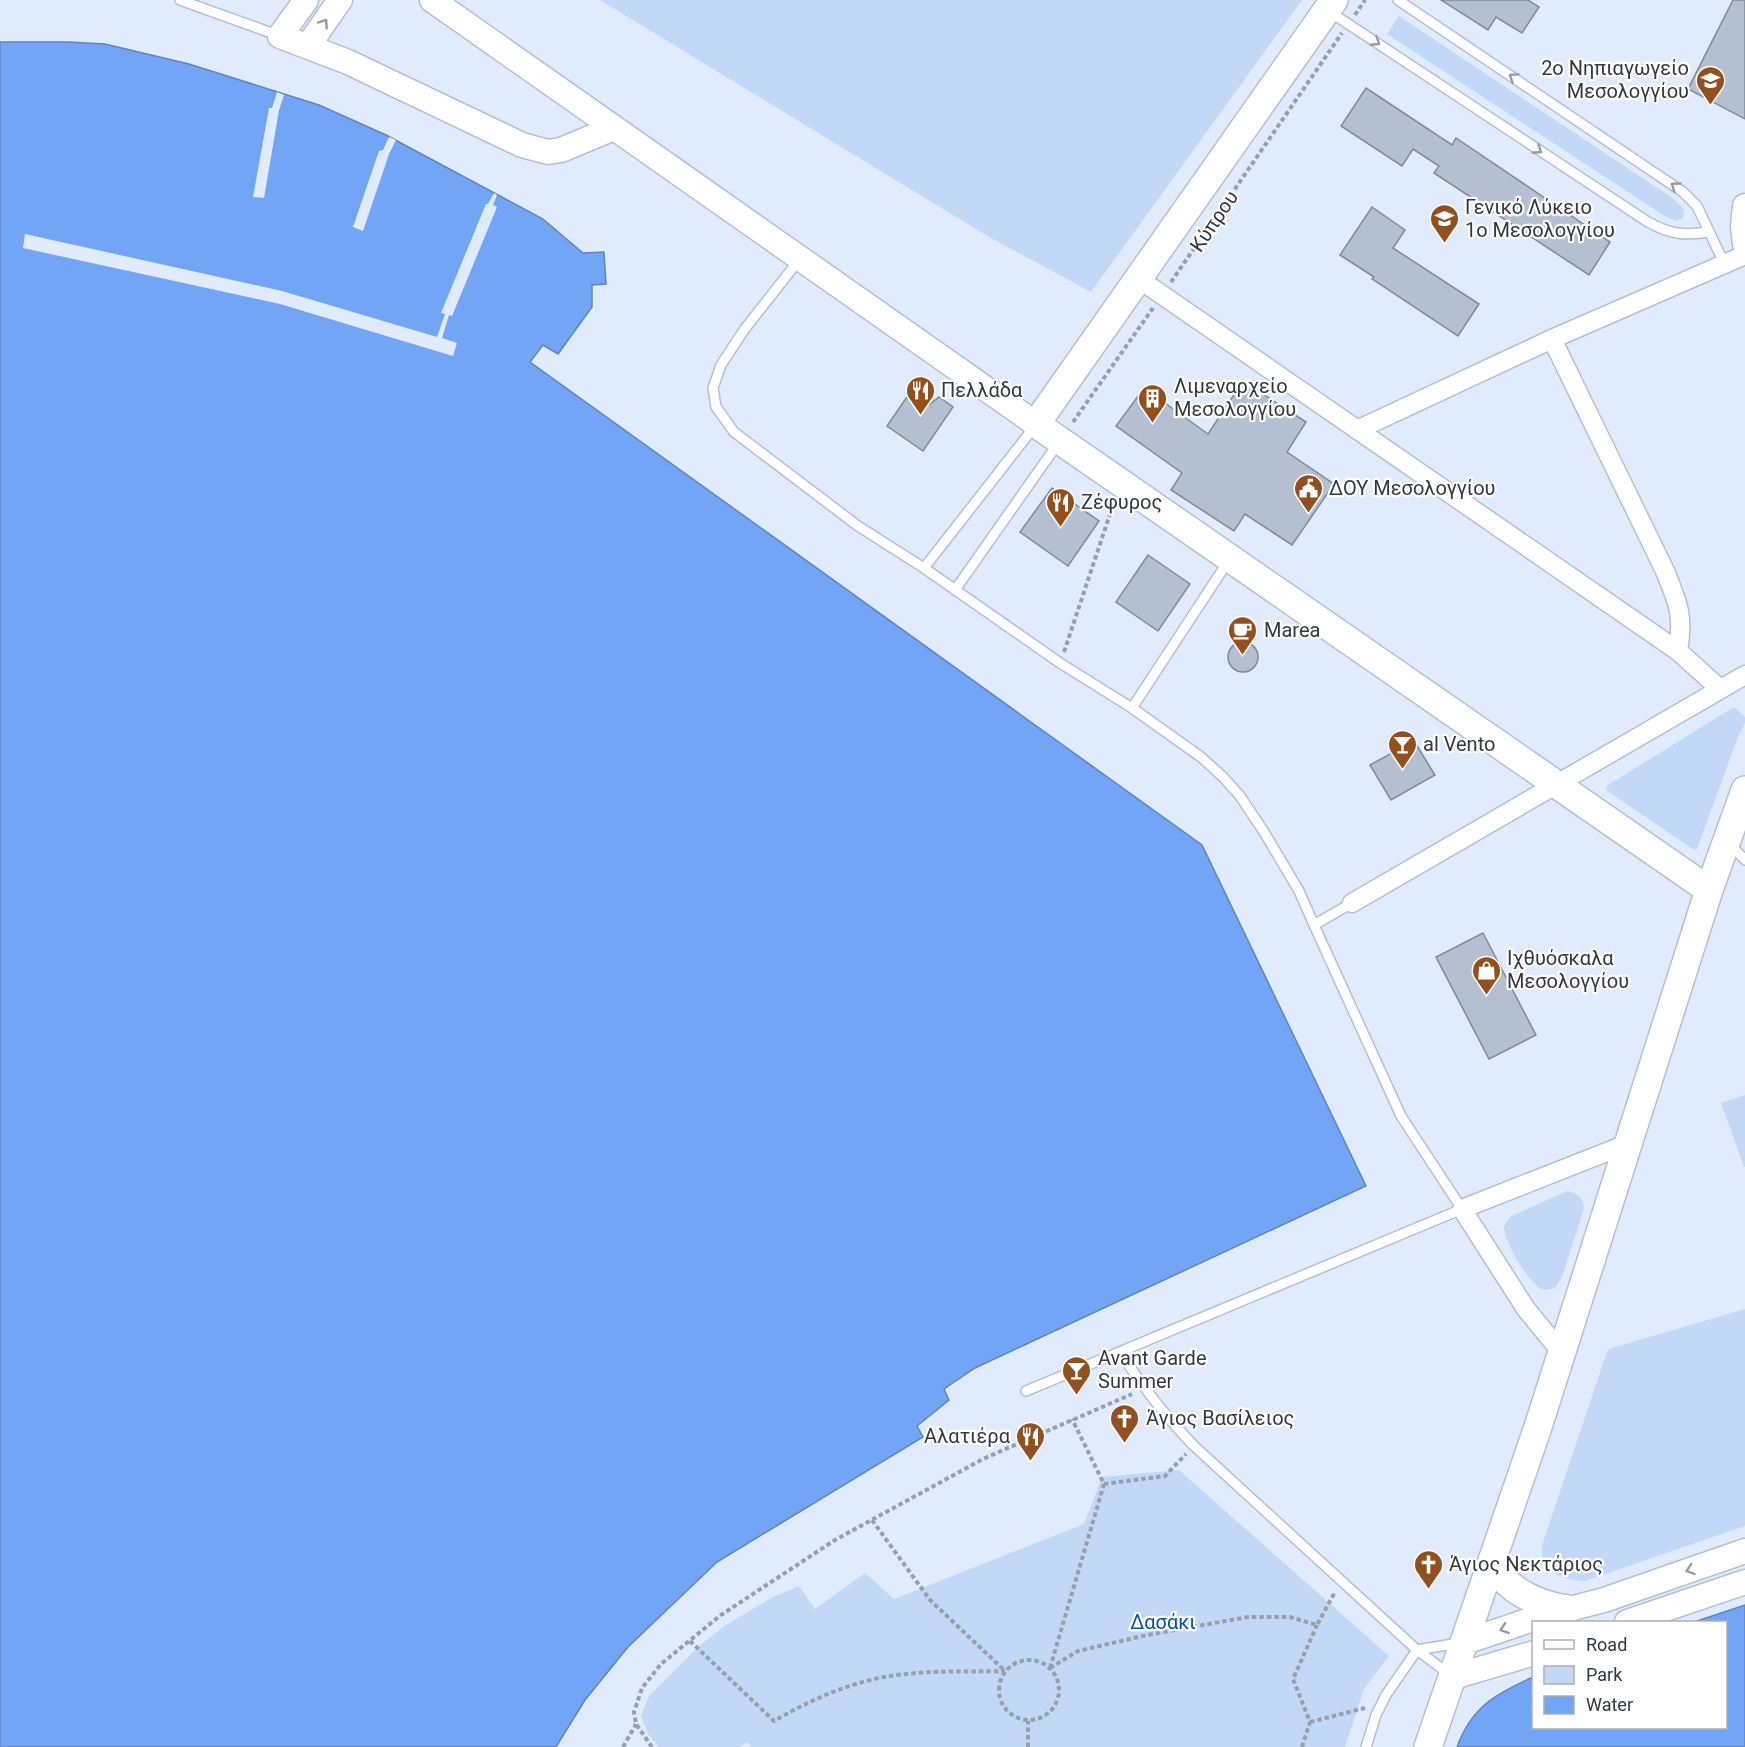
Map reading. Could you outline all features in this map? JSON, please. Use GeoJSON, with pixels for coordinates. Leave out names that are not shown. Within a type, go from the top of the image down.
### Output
{"type":"FeatureCollection","features":[{"type":"Feature","properties":{"kind":"main road","name":"Κύπρου"},"geometry":{"type":"LineString","coordinates":[[1036,424],[1139,279],[1336,11]]}},
{"type":"Feature","properties":{"kind":"main road"},"geometry":{"type":"LineString","coordinates":[[1036,424],[1709,890]]}},
{"type":"Feature","properties":{"kind":"main road"},"geometry":{"type":"LineString","coordinates":[[1428,1747],[1562,1353],[1709,890],[1736,850],[1745,790]]}},
{"type":"Feature","properties":{"kind":"main road"},"geometry":{"type":"LineString","coordinates":[[1492,1560],[1503,1577],[1522,1592],[1545,1604],[1568,1610]]}},
{"type":"Feature","properties":{"kind":"street"},"geometry":{"type":"LineString","coordinates":[[306,0],[280,36],[348,62],[522,145],[539,151],[561,150],[614,128]]}},
{"type":"Feature","properties":{"kind":"street"},"geometry":{"type":"LineString","coordinates":[[308,46],[340,0]]}},
{"type":"Feature","properties":{"kind":"street"},"geometry":{"type":"LineString","coordinates":[[432,0],[1036,424]]}},
{"type":"Feature","properties":{"kind":"street"},"geometry":{"type":"LineString","coordinates":[[1745,206],[1743,226],[1745,244]]}},
{"type":"Feature","properties":{"kind":"street"},"geometry":{"type":"LineString","coordinates":[[1357,430],[1552,339],[1745,255]]}},
{"type":"Feature","properties":{"kind":"street"},"geometry":{"type":"LineString","coordinates":[[1139,279],[1678,651],[1720,689]]}},
{"type":"Feature","properties":{"kind":"street"},"geometry":{"type":"LineString","coordinates":[[1552,339],[1665,571],[1678,604],[1682,628],[1678,651]]}},
{"type":"Feature","properties":{"kind":"street"},"geometry":{"type":"LineString","coordinates":[[1352,903],[1745,675]]}},
{"type":"Feature","properties":{"kind":"street"},"geometry":{"type":"LineString","coordinates":[[1562,1353],[1526,1309],[1462,1209],[1627,1144]]}},
{"type":"Feature","properties":{"kind":"street"},"geometry":{"type":"LineString","coordinates":[[1533,1621],[1604,1600],[1745,1551]]}},
{"type":"Feature","properties":{"kind":"street"},"geometry":{"type":"LineString","coordinates":[[1633,1621],[1745,1582]]}},
{"type":"Feature","properties":{"kind":"street"},"geometry":{"type":"LineString","coordinates":[[1465,1642],[1532,1621]]}},
{"type":"Feature","properties":{"kind":"street"},"geometry":{"type":"LineString","coordinates":[[1453,1677],[1532,1653]]}},
{"type":"Feature","properties":{"kind":"lane"},"geometry":{"type":"LineString","coordinates":[[180,0],[280,36]]}},
{"type":"Feature","properties":{"kind":"lane"},"geometry":{"type":"LineString","coordinates":[[1398,0],[1683,192],[1697,206],[1724,263]]}},
{"type":"Feature","properties":{"kind":"lane"},"geometry":{"type":"LineString","coordinates":[[1336,11],[1648,222],[1675,234],[1691,235],[1708,232]]}},
{"type":"Feature","properties":{"kind":"lane"},"geometry":{"type":"LineString","coordinates":[[801,258],[744,330],[721,365],[713,388],[716,407],[734,432],[858,526],[924,568],[1060,663],[1132,708],[1201,758],[1223,777],[1240,796],[1299,891],[1401,1116],[1462,1209],[1026,1391]]}},
{"type":"Feature","properties":{"kind":"lane"},"geometry":{"type":"LineString","coordinates":[[924,568],[1036,424]]}},
{"type":"Feature","properties":{"kind":"lane"},"geometry":{"type":"LineString","coordinates":[[955,590],[1061,440]]}},
{"type":"Feature","properties":{"kind":"lane"},"geometry":{"type":"LineString","coordinates":[[1132,708],[1230,558]]}},
{"type":"Feature","properties":{"kind":"lane"},"geometry":{"type":"LineString","coordinates":[[1314,925],[1352,903]]}},
{"type":"Feature","properties":{"kind":"lane"},"geometry":{"type":"LineString","coordinates":[[1120,1352],[1164,1415],[1193,1445],[1417,1650],[1453,1677]]}},
{"type":"Feature","properties":{"kind":"lane"},"geometry":{"type":"LineString","coordinates":[[1417,1650],[1465,1642]]}},
{"type":"Feature","properties":{"kind":"lane"},"geometry":{"type":"LineString","coordinates":[[1366,1747],[1381,1705],[1417,1650]]}},
{"type":"Feature","properties":{"kind":"path","name":"Κύπρου"},"geometry":{"type":"LineString","coordinates":[[1061,440],[1163,294],[1336,11],[1365,0]]}},
{"type":"Feature","properties":{"kind":"path"},"geometry":{"type":"LineString","coordinates":[[1060,663],[1121,482]]}},
{"type":"Feature","properties":{"kind":"path"},"geometry":{"type":"LineString","coordinates":[[652,1747],[636,1724],[634,1712],[642,1688],[660,1664],[721,1615],[835,1540],[983,1459],[1144,1389]]}},
{"type":"Feature","properties":{"kind":"path"},"geometry":{"type":"LineString","coordinates":[[1050,1668],[1104,1484],[1072,1419]]}},
{"type":"Feature","properties":{"kind":"path"},"geometry":{"type":"LineString","coordinates":[[1104,1484],[1165,1476],[1193,1445]]}},
{"type":"Feature","properties":{"kind":"path"},"geometry":{"type":"LineString","coordinates":[[872,1520],[930,1600],[1005,1671]]}},
{"type":"Feature","properties":{"kind":"path"},"geometry":{"type":"LineString","coordinates":[[1302,1747],[1310,1722],[1293,1679],[1317,1625],[1342,1580]]}},
{"type":"Feature","properties":{"kind":"path"},"geometry":{"type":"LineString","coordinates":[[1050,1668],[1078,1651],[1147,1635],[1248,1617],[1290,1617],[1317,1625]]}},
{"type":"Feature","properties":{"kind":"path"},"geometry":{"type":"LineString","coordinates":[[690,1641],[774,1721],[807,1702],[851,1685],[890,1676],[1005,1671]]}},
{"type":"Feature","properties":{"kind":"path"},"geometry":{"type":"LineString","coordinates":[[1031,1660],[1041,1662],[1050,1668],[1059,1687],[1059,1697],[1055,1707],[1039,1719],[1028,1721],[1010,1714],[999,1698],[998,1689],[1005,1671],[1012,1665],[1031,1660]]}},
{"type":"Feature","properties":{"kind":"path"},"geometry":{"type":"LineString","coordinates":[[1310,1722],[1381,1705]]}},
{"type":"Feature","properties":{"kind":"path"},"geometry":{"type":"LineString","coordinates":[[1028,1721],[1028,1747]]}},
{"type":"Feature","properties":{"kind":"path"},"geometry":{"type":"LineString","coordinates":[[623,1747],[636,1724]]}},
{"type":"Feature","properties":{"kind":"green space"},"geometry":{"type":"Polygon","coordinates":[[[600,0],[1302,0],[1091,292],[989,237],[600,0]]]}},
{"type":"Feature","properties":{"kind":"green space"},"geometry":{"type":"Polygon","coordinates":[[[1399,16],[1674,199],[1684,210],[1683,218],[1676,221],[1663,215],[1387,34],[1399,16]]]}},
{"type":"Feature","properties":{"kind":"green space"},"geometry":{"type":"Polygon","coordinates":[[[1734,707],[1745,717],[1745,723],[1697,849],[1694,850],[1606,790],[1608,785],[1734,707]]]}},
{"type":"Feature","properties":{"kind":"green space"},"geometry":{"type":"Polygon","coordinates":[[[1745,1095],[1745,1167],[1744,1167],[1721,1103],[1745,1095]]]}},
{"type":"Feature","properties":{"kind":"green space"},"geometry":{"type":"Polygon","coordinates":[[[1567,1191],[1579,1197],[1584,1209],[1562,1277],[1555,1288],[1544,1290],[1538,1287],[1518,1262],[1508,1242],[1504,1226],[1510,1217],[1567,1191]]]}},
{"type":"Feature","properties":{"kind":"green space"},"geometry":{"type":"Polygon","coordinates":[[[1745,1309],[1745,1526],[1585,1581],[1569,1579],[1553,1572],[1544,1562],[1542,1545],[1608,1349],[1745,1309]]]}},
{"type":"Feature","properties":{"kind":"green space","name":"Δασάκι"},"geometry":{"type":"Polygon","coordinates":[[[1179,1470],[1389,1656],[1364,1689],[1345,1747],[752,1747],[747,1742],[740,1747],[659,1747],[648,1734],[641,1716],[649,1696],[698,1647],[724,1626],[773,1597],[799,1586],[815,1609],[865,1573],[894,1599],[1084,1524],[1102,1477],[1179,1470]]]}},
{"type":"Feature","properties":{"kind":"water"},"geometry":{"type":"Polygon","coordinates":[[[0,42],[105,44],[189,64],[319,105],[386,135],[543,219],[583,253],[604,252],[606,284],[592,285],[592,307],[558,354],[543,345],[530,362],[1202,845],[1366,1186],[975,1368],[944,1389],[949,1400],[917,1426],[923,1437],[717,1562],[628,1647],[585,1700],[556,1747],[0,1747],[0,42]]]}},
{"type":"Feature","properties":{"kind":"water"},"geometry":{"type":"Polygon","coordinates":[[[1745,1605],[1745,1747],[1457,1747],[1470,1721],[1478,1711],[1508,1689],[1532,1677],[1532,1729],[1727,1729],[1727,1621],[1697,1621],[1745,1605]]]}},
{"type":"Feature","properties":{"kind":"pier"},"geometry":{"type":"Polygon","coordinates":[[[277,92],[284,95],[279,110],[264,198],[253,197],[269,108],[272,108],[277,92]]]}},
{"type":"Feature","properties":{"kind":"pier"},"geometry":{"type":"Polygon","coordinates":[[[389,137],[396,140],[389,154],[363,231],[353,227],[379,151],[383,150],[389,137]]]}},
{"type":"Feature","properties":{"kind":"pier"},"geometry":{"type":"Polygon","coordinates":[[[494,193],[497,195],[493,205],[497,207],[452,316],[449,315],[442,338],[457,343],[453,356],[280,304],[23,248],[25,234],[282,291],[437,337],[445,314],[441,313],[486,204],[494,193]]]}},
{"type":"Feature","properties":{"kind":"building"},"geometry":{"type":"Polygon","coordinates":[[[1441,0],[1528,0],[1539,7],[1522,33],[1496,17],[1488,30],[1441,0]]]}},
{"type":"Feature","properties":{"kind":"building"},"geometry":{"type":"Polygon","coordinates":[[[1733,0],[1745,0],[1745,119],[1688,89],[1733,0]]]}},
{"type":"Feature","properties":{"kind":"building"},"geometry":{"type":"Polygon","coordinates":[[[1366,88],[1452,145],[1456,138],[1610,242],[1589,275],[1434,173],[1439,166],[1413,149],[1402,166],[1341,126],[1366,88]]]}},
{"type":"Feature","properties":{"kind":"building"},"geometry":{"type":"Polygon","coordinates":[[[1372,207],[1405,230],[1393,248],[1479,304],[1458,336],[1340,255],[1372,207]]]}},
{"type":"Feature","properties":{"kind":"building"},"geometry":{"type":"Polygon","coordinates":[[[1243,381],[1306,422],[1287,452],[1334,484],[1292,545],[1245,514],[1234,531],[1171,490],[1182,473],[1116,426],[1144,388],[1208,434],[1243,381]]]}},
{"type":"Feature","properties":{"kind":"building","name":"Πελλάδα"},"geometry":{"type":"Polygon","coordinates":[[[911,391],[930,404],[939,397],[953,407],[923,451],[887,426],[911,391]]]}},
{"type":"Feature","properties":{"kind":"building","name":"Ζέφυρος"},"geometry":{"type":"Polygon","coordinates":[[[1052,488],[1099,521],[1068,566],[1020,532],[1052,488]]]}},
{"type":"Feature","properties":{"kind":"building"},"geometry":{"type":"Polygon","coordinates":[[[1148,555],[1190,584],[1158,631],[1116,602],[1148,555]]]}},
{"type":"Feature","properties":{"kind":"building","name":"Marea"},"geometry":{"type":"Polygon","coordinates":[[[1243,642],[1254,646],[1258,657],[1254,668],[1243,672],[1232,668],[1228,657],[1232,646],[1243,642]]]}},
{"type":"Feature","properties":{"kind":"building","name":"al Vento"},"geometry":{"type":"Polygon","coordinates":[[[1414,741],[1435,775],[1391,800],[1370,765],[1414,741]]]}},
{"type":"Feature","properties":{"kind":"building","name":"Ιχθυόσκαλα Μεσολογγίου"},"geometry":{"type":"Polygon","coordinates":[[[1483,933],[1536,1035],[1489,1059],[1436,957],[1483,933]]]}},
{"type":"Feature","properties":{"kind":"place","name":"2ο Νηπιαγωγείο Μεσολογγίου"},"geometry":{"type":"Point","coordinates":[1710,106]}},
{"type":"Feature","properties":{"kind":"place","name":"Γενικό Λύκειο 1ο Μεσολογγίου"},"geometry":{"type":"Point","coordinates":[1444,244]}},
{"type":"Feature","properties":{"kind":"place","name":"Πελλάδα"},"geometry":{"type":"Point","coordinates":[920,416]}},
{"type":"Feature","properties":{"kind":"place","name":"Λιμεναρχείο Μεσολογγίου"},"geometry":{"type":"Point","coordinates":[1153,424]}},
{"type":"Feature","properties":{"kind":"place","name":"ΔΟΥ Μεσολογγίου"},"geometry":{"type":"Point","coordinates":[1308,514]}},
{"type":"Feature","properties":{"kind":"place","name":"Ζέφυρος"},"geometry":{"type":"Point","coordinates":[1060,528]}},
{"type":"Feature","properties":{"kind":"place","name":"Marea"},"geometry":{"type":"Point","coordinates":[1243,656]}},
{"type":"Feature","properties":{"kind":"place","name":"al Vento"},"geometry":{"type":"Point","coordinates":[1402,770]}},
{"type":"Feature","properties":{"kind":"place","name":"Ιχθυόσκαλα Μεσολογγίου"},"geometry":{"type":"Point","coordinates":[1486,996]}},
{"type":"Feature","properties":{"kind":"place","name":"Avant Garde Summer"},"geometry":{"type":"Point","coordinates":[1077,1396]}},
{"type":"Feature","properties":{"kind":"place","name":"Άγιος Βασίλειος"},"geometry":{"type":"Point","coordinates":[1125,1444]}},
{"type":"Feature","properties":{"kind":"place","name":"Αλατιέρα"},"geometry":{"type":"Point","coordinates":[1031,1462]}},
{"type":"Feature","properties":{"kind":"place","name":"Άγιος Νεκτάριος"},"geometry":{"type":"Point","coordinates":[1428,1590]}}]}
